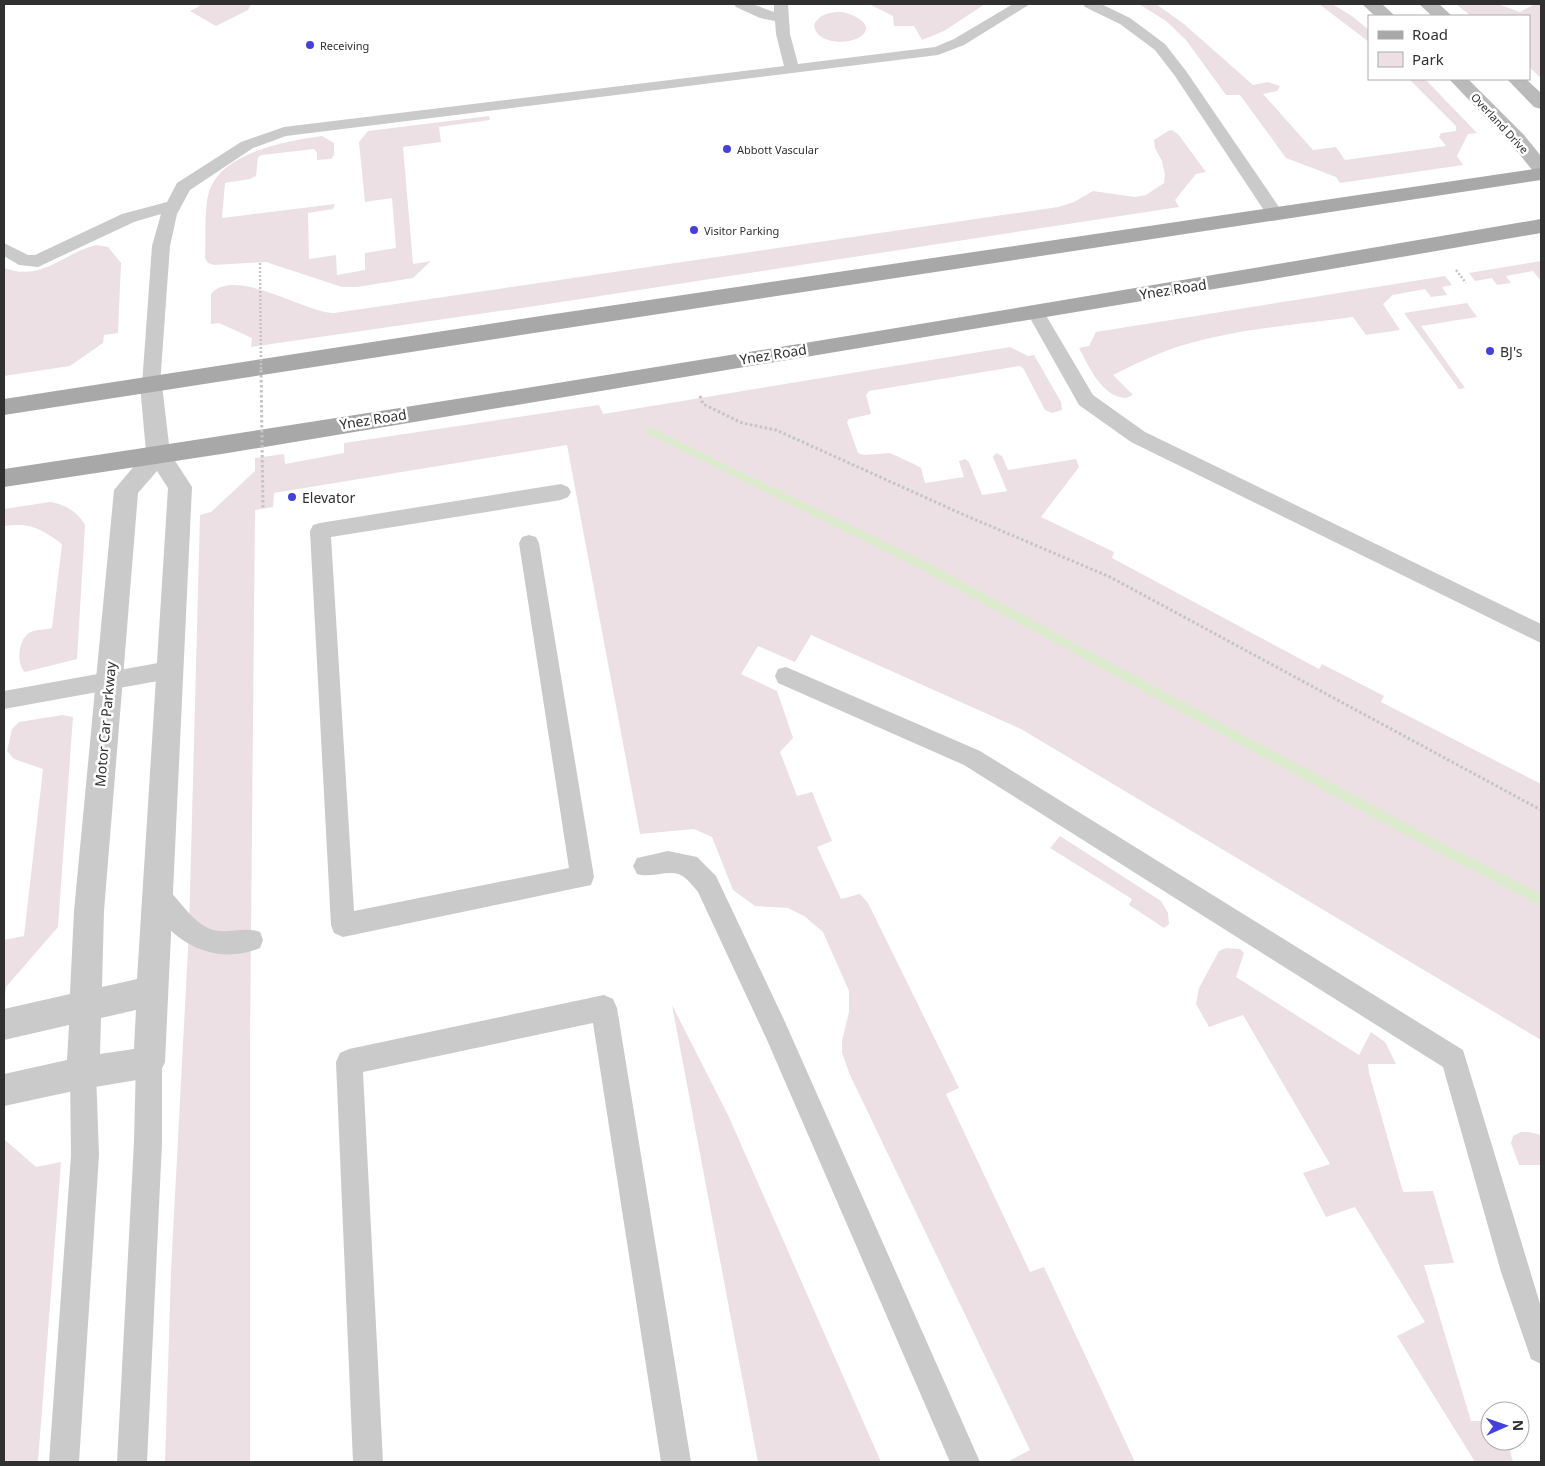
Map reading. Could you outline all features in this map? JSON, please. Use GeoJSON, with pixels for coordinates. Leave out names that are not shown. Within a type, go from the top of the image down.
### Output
{"type":"FeatureCollection","features":[{"type":"Feature","properties":{"kind":"main road"},"geometry":{"type":"LineString","coordinates":[[1371,4],[1385,15]]}},
{"type":"Feature","properties":{"kind":"main road"},"geometry":{"type":"LineString","coordinates":[[1428,4],[1442,15]]}},
{"type":"Feature","properties":{"kind":"main road","name":"Overland Drive"},"geometry":{"type":"LineString","coordinates":[[1459,80],[1517,140],[1541,168]]}},
{"type":"Feature","properties":{"kind":"main road"},"geometry":{"type":"LineString","coordinates":[[1517,80],[1541,103]]}},
{"type":"Feature","properties":{"kind":"main road"},"geometry":{"type":"LineString","coordinates":[[4,407],[534,325],[1541,174]]}},
{"type":"Feature","properties":{"kind":"main road","name":"Ynez Road"},"geometry":{"type":"LineString","coordinates":[[4,478],[688,368],[1541,226]]}},
{"type":"Feature","properties":{"kind":"street"},"geometry":{"type":"LineString","coordinates":[[4,1090],[83,1073],[150,1062],[157,893],[180,487],[158,454],[151,385]]}},
{"type":"Feature","properties":{"kind":"street","name":"Motor Car Parkway"},"geometry":{"type":"LineString","coordinates":[[83,1073],[89,911],[126,490],[158,454]]}},
{"type":"Feature","properties":{"kind":"street"},"geometry":{"type":"LineString","coordinates":[[4,1024],[152,992]]}},
{"type":"Feature","properties":{"kind":"lane"},"geometry":{"type":"LineString","coordinates":[[741,4],[765,14],[782,11],[783,34],[792,69]]}},
{"type":"Feature","properties":{"kind":"lane"},"geometry":{"type":"LineString","coordinates":[[151,385],[160,246],[169,214],[183,187],[247,145],[284,132],[938,51],[959,42],[1023,4]]}},
{"type":"Feature","properties":{"kind":"lane"},"geometry":{"type":"LineString","coordinates":[[1090,4],[1125,21],[1160,47],[1181,74],[1275,214]]}},
{"type":"Feature","properties":{"kind":"lane"},"geometry":{"type":"LineString","coordinates":[[4,249],[25,261],[38,261],[128,218],[174,205]]}},
{"type":"Feature","properties":{"kind":"lane"},"geometry":{"type":"LineString","coordinates":[[1034,311],[1086,400],[1138,437],[1541,634]]}},
{"type":"Feature","properties":{"kind":"lane"},"geometry":{"type":"LineString","coordinates":[[529,543],[582,877],[343,925],[320,531],[561,492]]}},
{"type":"Feature","properties":{"kind":"lane"},"geometry":{"type":"LineString","coordinates":[[4,700],[169,670]]}},
{"type":"Feature","properties":{"kind":"lane"},"geometry":{"type":"LineString","coordinates":[[786,676],[972,758],[1454,1058],[1516,1272],[1541,1349]]}},
{"type":"Feature","properties":{"kind":"lane"},"geometry":{"type":"LineString","coordinates":[[646,866],[668,862],[689,865],[707,884],[776,1031],[965,1462]]}},
{"type":"Feature","properties":{"kind":"lane"},"geometry":{"type":"LineString","coordinates":[[157,893],[173,916],[202,937],[217,943],[251,940]]}},
{"type":"Feature","properties":{"kind":"lane"},"geometry":{"type":"LineString","coordinates":[[368,1462],[349,1062],[604,1008],[676,1462]]}},
{"type":"Feature","properties":{"kind":"lane"},"geometry":{"type":"LineString","coordinates":[[132,1462],[148,1142],[150,1062]]}},
{"type":"Feature","properties":{"kind":"lane"},"geometry":{"type":"LineString","coordinates":[[64,1462],[85,1155],[83,1073]]}},
{"type":"Feature","properties":{"kind":"path"},"geometry":{"type":"LineString","coordinates":[[260,263],[263,509]]}},
{"type":"Feature","properties":{"kind":"path"},"geometry":{"type":"LineString","coordinates":[[1456,270],[1466,283]]}},
{"type":"Feature","properties":{"kind":"path"},"geometry":{"type":"LineString","coordinates":[[688,368],[703,404],[742,422],[776,430],[962,514],[1110,576],[1541,810]]}},
{"type":"Feature","properties":{"kind":"green space"},"geometry":{"type":"Polygon","coordinates":[[[197,4],[250,4],[250,6],[248,10],[216,26],[190,11],[200,6],[197,4]]]}},
{"type":"Feature","properties":{"kind":"green space"},"geometry":{"type":"Polygon","coordinates":[[[869,4],[985,4],[944,31],[922,40],[914,26],[894,26],[893,16],[869,4]]]}},
{"type":"Feature","properties":{"kind":"green space"},"geometry":{"type":"Polygon","coordinates":[[[1139,4],[1156,4],[1184,24],[1253,85],[1268,82],[1280,86],[1277,91],[1263,94],[1313,150],[1336,147],[1345,160],[1446,146],[1439,137],[1441,133],[1456,131],[1456,126],[1410,80],[1426,80],[1477,133],[1468,134],[1457,156],[1463,165],[1340,183],[1336,177],[1286,158],[1240,95],[1226,95],[1186,40],[1166,21],[1139,4]]]}},
{"type":"Feature","properties":{"kind":"green space"},"geometry":{"type":"Polygon","coordinates":[[[1319,4],[1332,4],[1352,16],[1368,29],[1368,41],[1319,4]]]}},
{"type":"Feature","properties":{"kind":"green space"},"geometry":{"type":"Polygon","coordinates":[[[1456,4],[1498,4],[1520,12],[1535,4],[1541,4],[1541,78],[1530,68],[1530,15],[1470,15],[1456,4]]]}},
{"type":"Feature","properties":{"kind":"green space"},"geometry":{"type":"Polygon","coordinates":[[[841,12],[861,20],[865,24],[865,33],[854,40],[840,42],[820,36],[814,25],[816,21],[825,14],[841,12]]]}},
{"type":"Feature","properties":{"kind":"green space"},"geometry":{"type":"Polygon","coordinates":[[[489,116],[490,120],[439,127],[441,142],[403,147],[413,264],[431,261],[413,278],[357,287],[342,287],[266,262],[214,265],[208,263],[205,258],[208,196],[214,181],[225,169],[239,159],[272,146],[322,136],[334,143],[334,155],[331,159],[317,160],[317,153],[314,149],[262,155],[258,157],[256,176],[250,179],[225,183],[222,218],[335,204],[333,209],[308,213],[309,259],[336,255],[337,275],[365,270],[365,253],[396,248],[392,198],[365,202],[359,142],[368,131],[489,116]]]}},
{"type":"Feature","properties":{"kind":"green space"},"geometry":{"type":"Polygon","coordinates":[[[1172,130],[1178,134],[1206,172],[1196,174],[1175,200],[1179,207],[535,306],[251,347],[252,338],[219,323],[211,324],[211,294],[222,287],[236,285],[252,287],[305,306],[334,313],[1058,207],[1074,202],[1093,191],[1135,197],[1146,195],[1164,183],[1165,175],[1162,161],[1155,148],[1154,140],[1172,130]]]}},
{"type":"Feature","properties":{"kind":"green space"},"geometry":{"type":"Polygon","coordinates":[[[96,245],[108,247],[121,263],[118,333],[104,335],[103,343],[70,366],[4,376],[4,268],[30,272],[96,245]]]}},
{"type":"Feature","properties":{"kind":"green space"},"geometry":{"type":"Polygon","coordinates":[[[1541,261],[1541,281],[1533,271],[1506,276],[1511,283],[1497,285],[1492,278],[1475,281],[1469,273],[1541,261]]]}},
{"type":"Feature","properties":{"kind":"green space"},"geometry":{"type":"Polygon","coordinates":[[[1445,276],[1452,285],[1442,287],[1447,295],[1431,297],[1425,289],[1393,295],[1383,304],[1400,330],[1366,335],[1353,317],[1228,334],[1207,339],[1168,350],[1113,375],[1133,395],[1126,398],[1118,396],[1103,387],[1092,372],[1079,348],[1089,346],[1096,332],[1445,276]]]}},
{"type":"Feature","properties":{"kind":"green space"},"geometry":{"type":"Polygon","coordinates":[[[1467,303],[1477,317],[1421,326],[1465,388],[1459,389],[1404,313],[1467,303]]]}},
{"type":"Feature","properties":{"kind":"green space"},"geometry":{"type":"Polygon","coordinates":[[[1010,347],[1028,356],[1034,355],[1061,402],[1062,410],[1052,413],[1045,410],[1023,368],[1019,366],[869,391],[866,395],[871,414],[849,419],[847,422],[858,453],[864,455],[890,453],[921,468],[925,483],[964,477],[959,461],[965,459],[969,462],[982,495],[1007,491],[993,457],[996,453],[1002,456],[1008,470],[1076,459],[1079,467],[1041,517],[1114,552],[1112,558],[1319,669],[1322,664],[1384,696],[1381,702],[1541,784],[1541,1040],[1021,729],[811,635],[795,662],[758,646],[741,674],[777,691],[793,738],[780,752],[797,796],[812,792],[832,841],[817,847],[841,899],[860,894],[868,903],[959,1088],[946,1094],[1030,1272],[1044,1267],[1135,1462],[1007,1462],[1030,1450],[850,1075],[842,1053],[842,1041],[849,1012],[849,991],[823,932],[804,916],[788,908],[755,906],[733,890],[712,837],[694,829],[640,834],[567,445],[274,493],[273,507],[255,510],[250,1039],[250,1462],[165,1462],[171,1271],[189,930],[200,515],[211,512],[255,471],[255,458],[284,454],[285,464],[344,453],[344,443],[599,405],[603,414],[1010,347]]]}},
{"type":"Feature","properties":{"kind":"green space"},"geometry":{"type":"Polygon","coordinates":[[[50,502],[70,509],[79,516],[85,525],[77,659],[25,672],[19,658],[22,641],[25,636],[37,630],[52,628],[62,544],[48,534],[29,526],[4,526],[4,509],[50,502]]]}},
{"type":"Feature","properties":{"kind":"green space"},"geometry":{"type":"Polygon","coordinates":[[[62,715],[73,717],[58,927],[6,987],[4,1003],[4,940],[24,936],[43,769],[14,759],[7,751],[12,729],[19,722],[62,715]]]}},
{"type":"Feature","properties":{"kind":"green space"},"geometry":{"type":"Polygon","coordinates":[[[1060,836],[1161,901],[1168,913],[1169,924],[1164,928],[1129,905],[1132,899],[1050,848],[1060,836]]]}},
{"type":"Feature","properties":{"kind":"green space"},"geometry":{"type":"Polygon","coordinates":[[[1226,948],[1240,949],[1244,953],[1236,977],[1359,1055],[1371,1032],[1385,1042],[1396,1064],[1368,1064],[1369,1073],[1403,1192],[1433,1191],[1454,1263],[1424,1265],[1471,1421],[1480,1421],[1480,1451],[1510,1451],[1513,1462],[1475,1462],[1397,1336],[1425,1322],[1355,1207],[1326,1217],[1303,1173],[1330,1164],[1243,1015],[1209,1027],[1196,1004],[1199,988],[1219,951],[1226,948]]]}},
{"type":"Feature","properties":{"kind":"green space"},"geometry":{"type":"Polygon","coordinates":[[[672,1005],[728,1115],[881,1462],[758,1462],[672,1005]]]}},
{"type":"Feature","properties":{"kind":"green space"},"geometry":{"type":"Polygon","coordinates":[[[1521,1132],[1541,1135],[1541,1165],[1519,1165],[1511,1143],[1513,1136],[1521,1132]]]}},
{"type":"Feature","properties":{"kind":"green space"},"geometry":{"type":"Polygon","coordinates":[[[4,1139],[36,1167],[61,1162],[38,1462],[4,1462],[4,1139]]]}},
{"type":"Feature","properties":{"kind":"waterway"},"geometry":{"type":"LineString","coordinates":[[649,431],[924,566],[1433,844],[1541,900]]}},
{"type":"Feature","properties":{"kind":"place","name":"Receiving"},"geometry":{"type":"Point","coordinates":[310,45]}},
{"type":"Feature","properties":{"kind":"place","name":"Abbott Vascular"},"geometry":{"type":"Point","coordinates":[727,149]}},
{"type":"Feature","properties":{"kind":"place","name":"Visitor Parking"},"geometry":{"type":"Point","coordinates":[694,230]}},
{"type":"Feature","properties":{"kind":"place","name":"BJ's"},"geometry":{"type":"Point","coordinates":[1490,351]}},
{"type":"Feature","properties":{"kind":"place","name":"Elevator"},"geometry":{"type":"Point","coordinates":[292,497]}}]}
